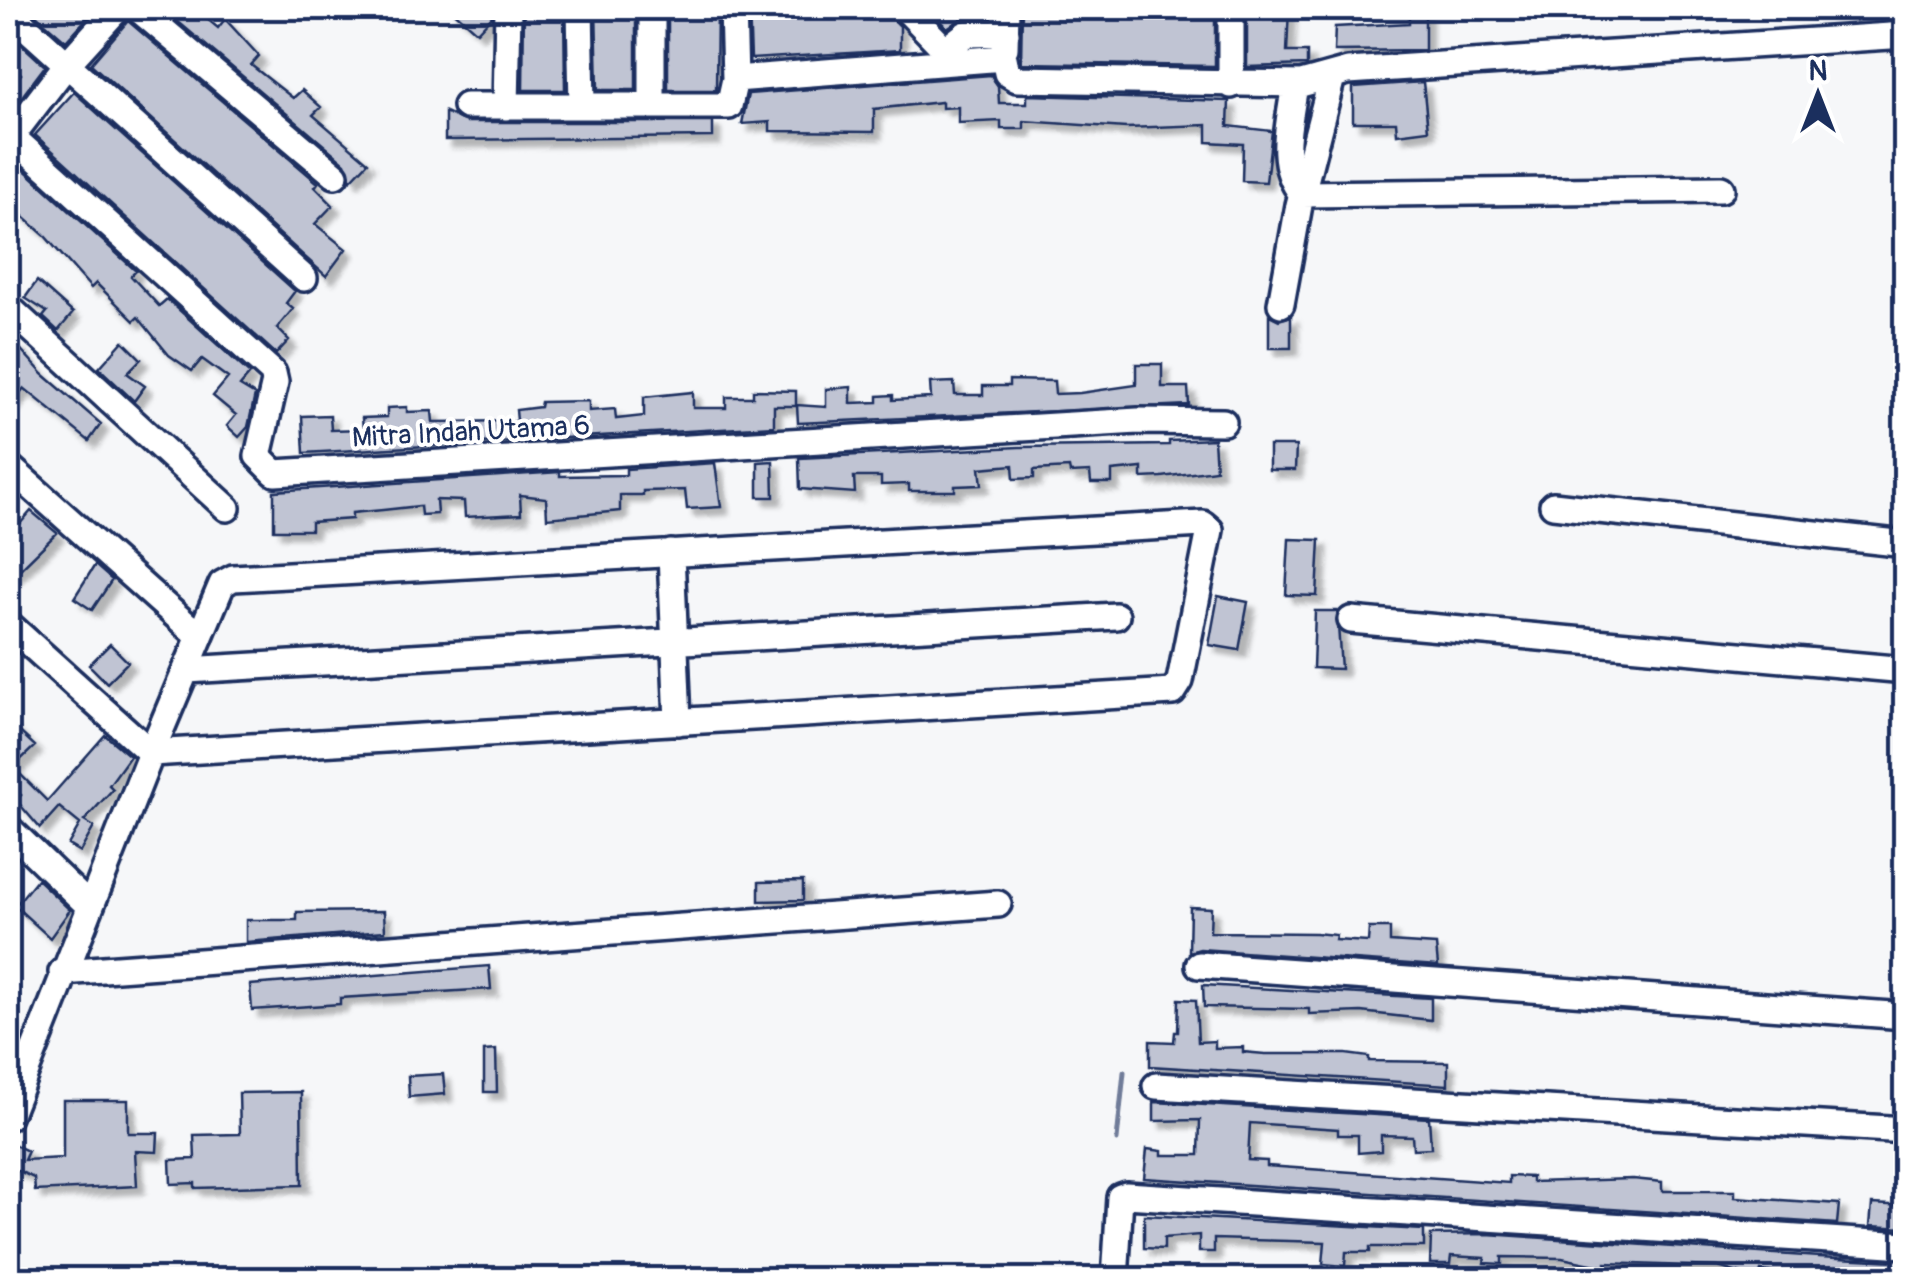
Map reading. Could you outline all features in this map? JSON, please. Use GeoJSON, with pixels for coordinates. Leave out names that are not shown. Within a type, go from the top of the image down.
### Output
{"type":"FeatureCollection","features":[{"type":"Feature","properties":{"kind":"street"},"geometry":{"type":"LineString","coordinates":[[10,135],[118,8]]}},
{"type":"Feature","properties":{"kind":"street"},"geometry":{"type":"LineString","coordinates":[[137,8],[335,175]]}},
{"type":"Feature","properties":{"kind":"street"},"geometry":{"type":"LineString","coordinates":[[506,107],[508,8]]}},
{"type":"Feature","properties":{"kind":"street"},"geometry":{"type":"LineString","coordinates":[[580,8],[582,105]]}},
{"type":"Feature","properties":{"kind":"street"},"geometry":{"type":"LineString","coordinates":[[652,8],[652,106]]}},
{"type":"Feature","properties":{"kind":"street"},"geometry":{"type":"LineString","coordinates":[[466,106],[729,106],[735,80],[733,8]]}},
{"type":"Feature","properties":{"kind":"street"},"geometry":{"type":"LineString","coordinates":[[905,8],[951,55]]}},
{"type":"Feature","properties":{"kind":"street"},"geometry":{"type":"LineString","coordinates":[[1231,8],[1231,85]]}},
{"type":"Feature","properties":{"kind":"street"},"geometry":{"type":"LineString","coordinates":[[8,11],[304,278]]}},
{"type":"Feature","properties":{"kind":"street"},"geometry":{"type":"LineString","coordinates":[[735,80],[951,55],[1006,33],[1007,72],[1018,79],[1231,85],[1295,84],[1348,71],[1906,35]]}},
{"type":"Feature","properties":{"kind":"street"},"geometry":{"type":"LineString","coordinates":[[1296,185],[1332,78]]}},
{"type":"Feature","properties":{"kind":"street"},"geometry":{"type":"LineString","coordinates":[[1281,304],[1296,185],[1295,84]]}},
{"type":"Feature","properties":{"kind":"street","name":"Mitra Indah Utama 6"},"geometry":{"type":"LineString","coordinates":[[10,135],[273,373],[275,382],[258,456],[275,473],[1138,421],[1223,422]]}},
{"type":"Feature","properties":{"kind":"street"},"geometry":{"type":"LineString","coordinates":[[1296,185],[1721,189]]}},
{"type":"Feature","properties":{"kind":"street"},"geometry":{"type":"LineString","coordinates":[[8,307],[227,508]]}},
{"type":"Feature","properties":{"kind":"street"},"geometry":{"type":"LineString","coordinates":[[8,466],[200,637]]}},
{"type":"Feature","properties":{"kind":"street"},"geometry":{"type":"LineString","coordinates":[[1553,506],[1906,544]]}},
{"type":"Feature","properties":{"kind":"street"},"geometry":{"type":"LineString","coordinates":[[8,624],[151,753],[1173,692],[1180,680],[1210,530],[1203,524],[233,578],[222,584],[151,753],[8,1116]]}},
{"type":"Feature","properties":{"kind":"street"},"geometry":{"type":"LineString","coordinates":[[671,553],[678,722]]}},
{"type":"Feature","properties":{"kind":"street"},"geometry":{"type":"LineString","coordinates":[[186,670],[1116,616]]}},
{"type":"Feature","properties":{"kind":"street"},"geometry":{"type":"LineString","coordinates":[[1351,620],[1906,670]]}},
{"type":"Feature","properties":{"kind":"street"},"geometry":{"type":"LineString","coordinates":[[8,828],[90,907]]}},
{"type":"Feature","properties":{"kind":"street"},"geometry":{"type":"LineString","coordinates":[[62,972],[998,904]]}},
{"type":"Feature","properties":{"kind":"street"},"geometry":{"type":"LineString","coordinates":[[1199,965],[1906,1016]]}},
{"type":"Feature","properties":{"kind":"street"},"geometry":{"type":"LineString","coordinates":[[1156,1086],[1906,1130]]}},
{"type":"Feature","properties":{"kind":"street"},"geometry":{"type":"LineString","coordinates":[[1115,1280],[1120,1197],[1126,1195],[1906,1245]]}},
{"type":"Feature","properties":{"kind":"building"},"geometry":{"type":"Polygon","coordinates":[[[28,8],[96,8],[66,41],[28,8]]]}},
{"type":"Feature","properties":{"kind":"building"},"geometry":{"type":"Polygon","coordinates":[[[176,8],[194,8],[218,28],[225,19],[259,56],[251,65],[293,98],[302,90],[321,107],[313,115],[368,162],[351,180],[345,163],[169,14],[176,8]]]}},
{"type":"Feature","properties":{"kind":"building"},"geometry":{"type":"Polygon","coordinates":[[[450,8],[492,8],[492,16],[477,32],[450,8]]]}},
{"type":"Feature","properties":{"kind":"building"},"geometry":{"type":"Polygon","coordinates":[[[524,8],[564,8],[565,90],[523,90],[524,8]]]}},
{"type":"Feature","properties":{"kind":"building"},"geometry":{"type":"Polygon","coordinates":[[[596,8],[636,8],[636,90],[598,90],[596,8]]]}},
{"type":"Feature","properties":{"kind":"building"},"geometry":{"type":"Polygon","coordinates":[[[668,8],[717,8],[716,90],[668,90],[668,8]]]}},
{"type":"Feature","properties":{"kind":"building"},"geometry":{"type":"Polygon","coordinates":[[[749,8],[877,8],[877,19],[893,19],[900,26],[900,50],[751,59],[749,8]]]}},
{"type":"Feature","properties":{"kind":"building"},"geometry":{"type":"Polygon","coordinates":[[[928,8],[977,8],[947,28],[928,8]]]}},
{"type":"Feature","properties":{"kind":"building"},"geometry":{"type":"Polygon","coordinates":[[[1022,8],[1215,8],[1215,66],[1021,63],[1022,8]]]}},
{"type":"Feature","properties":{"kind":"building"},"geometry":{"type":"Polygon","coordinates":[[[1247,8],[1289,8],[1287,52],[1307,52],[1307,65],[1247,67],[1247,8]]]}},
{"type":"Feature","properties":{"kind":"building"},"geometry":{"type":"Polygon","coordinates":[[[1409,9],[1425,9],[1425,50],[1334,51],[1335,27],[1409,23],[1409,9]]]}},
{"type":"Feature","properties":{"kind":"building"},"geometry":{"type":"Polygon","coordinates":[[[128,21],[318,183],[315,187],[333,205],[315,224],[346,249],[326,276],[91,64],[128,21]]]}},
{"type":"Feature","properties":{"kind":"building"},"geometry":{"type":"Polygon","coordinates":[[[8,32],[45,66],[8,115],[8,89],[21,74],[8,61],[8,32]]]}},
{"type":"Feature","properties":{"kind":"building"},"geometry":{"type":"Polygon","coordinates":[[[991,75],[998,86],[999,103],[1027,103],[1027,95],[1229,101],[1228,126],[1272,131],[1266,182],[1242,181],[1243,144],[1207,142],[1207,125],[1126,128],[1024,121],[1024,129],[1001,129],[1001,121],[958,123],[958,107],[942,108],[942,102],[874,109],[874,132],[770,131],[770,122],[742,124],[748,94],[991,75]]]}},
{"type":"Feature","properties":{"kind":"building"},"geometry":{"type":"Polygon","coordinates":[[[1423,82],[1428,130],[1397,134],[1396,122],[1353,122],[1353,87],[1423,82]]]}},
{"type":"Feature","properties":{"kind":"building"},"geometry":{"type":"Polygon","coordinates":[[[74,92],[295,291],[286,303],[293,309],[277,328],[289,340],[276,354],[35,135],[74,92]]]}},
{"type":"Feature","properties":{"kind":"building"},"geometry":{"type":"Polygon","coordinates":[[[445,112],[466,122],[713,122],[713,137],[445,140],[445,112]]]}},
{"type":"Feature","properties":{"kind":"building"},"geometry":{"type":"Polygon","coordinates":[[[8,155],[136,271],[131,276],[159,306],[167,299],[250,374],[240,386],[255,395],[248,427],[239,437],[227,426],[236,415],[213,396],[228,378],[202,359],[192,371],[169,355],[138,317],[134,321],[96,283],[91,288],[44,235],[8,203],[8,155]]]}},
{"type":"Feature","properties":{"kind":"building"},"geometry":{"type":"Polygon","coordinates":[[[37,281],[73,313],[58,331],[43,317],[47,312],[25,298],[37,281]]]}},
{"type":"Feature","properties":{"kind":"building"},"geometry":{"type":"Polygon","coordinates":[[[1269,315],[1279,320],[1291,316],[1291,348],[1269,348],[1269,315]]]}},
{"type":"Feature","properties":{"kind":"building"},"geometry":{"type":"Polygon","coordinates":[[[123,341],[141,359],[127,373],[145,386],[134,401],[99,368],[123,341]]]}},
{"type":"Feature","properties":{"kind":"building"},"geometry":{"type":"Polygon","coordinates":[[[16,344],[43,374],[101,424],[89,441],[24,388],[8,408],[8,352],[16,344]]]}},
{"type":"Feature","properties":{"kind":"building"},"geometry":{"type":"Polygon","coordinates":[[[1136,364],[1162,364],[1162,387],[1188,387],[1189,405],[798,423],[797,405],[826,407],[826,389],[851,387],[851,403],[878,402],[878,396],[893,395],[893,400],[931,398],[930,383],[954,382],[955,395],[983,395],[983,386],[1009,386],[1009,380],[1054,381],[1055,394],[1080,393],[1136,385],[1136,364]]]}},
{"type":"Feature","properties":{"kind":"building"},"geometry":{"type":"Polygon","coordinates":[[[753,390],[796,391],[796,406],[774,406],[774,426],[304,453],[302,416],[330,415],[331,430],[363,429],[362,418],[387,417],[387,408],[407,407],[407,412],[432,411],[433,422],[517,421],[516,410],[540,407],[541,402],[589,401],[589,411],[615,409],[616,419],[644,416],[644,397],[693,392],[693,408],[726,408],[726,397],[753,397],[753,390]]]}},
{"type":"Feature","properties":{"kind":"building"},"geometry":{"type":"Polygon","coordinates":[[[1214,439],[1216,470],[1162,477],[1142,478],[1142,468],[1112,471],[1112,483],[1091,483],[1090,472],[1070,473],[1069,468],[1034,470],[1034,478],[1014,479],[1013,465],[980,468],[982,485],[955,486],[955,491],[909,491],[909,484],[881,485],[881,477],[854,477],[855,493],[800,489],[799,458],[1019,447],[1169,445],[1169,441],[1214,439]]]}},
{"type":"Feature","properties":{"kind":"building"},"geometry":{"type":"Polygon","coordinates":[[[1269,446],[1296,446],[1295,470],[1269,470],[1269,446]]]}},
{"type":"Feature","properties":{"kind":"building"},"geometry":{"type":"Polygon","coordinates":[[[773,461],[774,497],[758,497],[758,462],[773,461]]]}},
{"type":"Feature","properties":{"kind":"building"},"geometry":{"type":"Polygon","coordinates":[[[715,463],[721,507],[687,509],[685,490],[643,491],[643,495],[620,495],[620,511],[547,518],[546,498],[520,495],[521,514],[465,517],[464,501],[436,500],[437,514],[421,515],[420,506],[311,522],[311,530],[274,530],[274,491],[560,472],[560,476],[626,475],[626,469],[715,463]]]}},
{"type":"Feature","properties":{"kind":"building"},"geometry":{"type":"Polygon","coordinates":[[[31,511],[57,533],[8,581],[8,538],[31,511]]]}},
{"type":"Feature","properties":{"kind":"building"},"geometry":{"type":"Polygon","coordinates":[[[1289,539],[1320,540],[1317,596],[1286,595],[1289,539]]]}},
{"type":"Feature","properties":{"kind":"building"},"geometry":{"type":"Polygon","coordinates":[[[95,565],[112,580],[92,610],[74,598],[95,565]]]}},
{"type":"Feature","properties":{"kind":"building"},"geometry":{"type":"Polygon","coordinates":[[[1218,596],[1248,602],[1239,650],[1209,645],[1218,596]]]}},
{"type":"Feature","properties":{"kind":"building"},"geometry":{"type":"Polygon","coordinates":[[[1315,611],[1337,611],[1341,669],[1313,668],[1315,611]]]}},
{"type":"Feature","properties":{"kind":"building"},"geometry":{"type":"Polygon","coordinates":[[[110,644],[128,662],[107,683],[89,665],[110,644]]]}},
{"type":"Feature","properties":{"kind":"building"},"geometry":{"type":"Polygon","coordinates":[[[8,721],[35,746],[13,767],[47,801],[105,735],[130,756],[109,785],[113,789],[84,821],[94,827],[80,852],[68,845],[80,824],[59,807],[40,828],[16,800],[21,795],[8,785],[8,721]]]}},
{"type":"Feature","properties":{"kind":"building"},"geometry":{"type":"Polygon","coordinates":[[[37,879],[70,910],[50,938],[15,906],[37,879]]]}},
{"type":"Feature","properties":{"kind":"building"},"geometry":{"type":"Polygon","coordinates":[[[803,881],[803,900],[759,901],[759,882],[803,881]]]}},
{"type":"Feature","properties":{"kind":"building"},"geometry":{"type":"Polygon","coordinates":[[[1190,907],[1211,908],[1210,932],[1315,933],[1336,935],[1335,940],[1368,942],[1369,928],[1390,928],[1390,942],[1436,945],[1438,966],[1200,949],[1189,952],[1190,907]]]}},
{"type":"Feature","properties":{"kind":"building"},"geometry":{"type":"Polygon","coordinates":[[[384,911],[385,931],[246,942],[246,920],[297,920],[297,912],[384,911]]]}},
{"type":"Feature","properties":{"kind":"building"},"geometry":{"type":"Polygon","coordinates":[[[489,966],[491,989],[340,998],[340,1004],[252,1010],[250,985],[489,966]]]}},
{"type":"Feature","properties":{"kind":"building"},"geometry":{"type":"Polygon","coordinates":[[[1203,985],[1431,998],[1431,1020],[1361,1012],[1309,1014],[1309,1009],[1204,1007],[1203,985]]]}},
{"type":"Feature","properties":{"kind":"building"},"geometry":{"type":"Polygon","coordinates":[[[1179,999],[1196,1000],[1198,1042],[1215,1041],[1215,1048],[1243,1047],[1243,1052],[1265,1054],[1346,1054],[1369,1057],[1369,1061],[1448,1062],[1448,1085],[1150,1066],[1150,1041],[1174,1042],[1179,999]]]}},
{"type":"Feature","properties":{"kind":"building"},"geometry":{"type":"Polygon","coordinates":[[[496,1050],[497,1092],[484,1092],[484,1051],[496,1050]]]}},
{"type":"Feature","properties":{"kind":"building"},"geometry":{"type":"Polygon","coordinates":[[[443,1074],[445,1094],[409,1097],[408,1076],[443,1074]]]}},
{"type":"Feature","properties":{"kind":"building"},"geometry":{"type":"Polygon","coordinates":[[[301,1092],[302,1185],[195,1188],[195,1183],[171,1184],[170,1160],[195,1159],[194,1135],[240,1134],[239,1093],[301,1092]]]}},
{"type":"Feature","properties":{"kind":"building"},"geometry":{"type":"Polygon","coordinates":[[[63,1100],[128,1100],[128,1133],[158,1133],[157,1152],[135,1151],[137,1186],[35,1191],[34,1178],[8,1166],[15,1145],[28,1151],[24,1160],[63,1158],[63,1100]]]}},
{"type":"Feature","properties":{"kind":"building"},"geometry":{"type":"Polygon","coordinates":[[[1154,1102],[1429,1118],[1431,1148],[1413,1149],[1412,1136],[1381,1135],[1381,1151],[1358,1153],[1358,1135],[1338,1135],[1338,1129],[1250,1123],[1248,1160],[1267,1161],[1267,1166],[1509,1183],[1509,1176],[1532,1177],[1532,1182],[1633,1179],[1662,1182],[1662,1191],[1735,1191],[1735,1197],[1839,1204],[1837,1224],[1144,1178],[1147,1149],[1162,1151],[1162,1155],[1199,1155],[1200,1120],[1154,1121],[1154,1102]]]}},
{"type":"Feature","properties":{"kind":"building"},"geometry":{"type":"Polygon","coordinates":[[[1872,1204],[1906,1206],[1906,1228],[1870,1226],[1872,1204]]]}},
{"type":"Feature","properties":{"kind":"building"},"geometry":{"type":"Polygon","coordinates":[[[1144,1215],[1424,1230],[1424,1247],[1370,1247],[1370,1252],[1346,1252],[1345,1266],[1323,1264],[1325,1242],[1214,1239],[1214,1252],[1199,1252],[1199,1235],[1164,1238],[1164,1249],[1144,1248],[1144,1215]]]}},
{"type":"Feature","properties":{"kind":"building"},"geometry":{"type":"Polygon","coordinates":[[[1487,1234],[1895,1261],[1892,1280],[1812,1275],[1812,1280],[1792,1280],[1793,1275],[1761,1271],[1759,1279],[1718,1267],[1606,1263],[1606,1267],[1562,1258],[1502,1257],[1502,1264],[1484,1263],[1485,1258],[1451,1256],[1450,1264],[1430,1264],[1431,1235],[1487,1234]]]}},
{"type":"Feature","properties":{"kind":"waterway"},"geometry":{"type":"LineString","coordinates":[[1117,1140],[1124,1072]]}}]}
